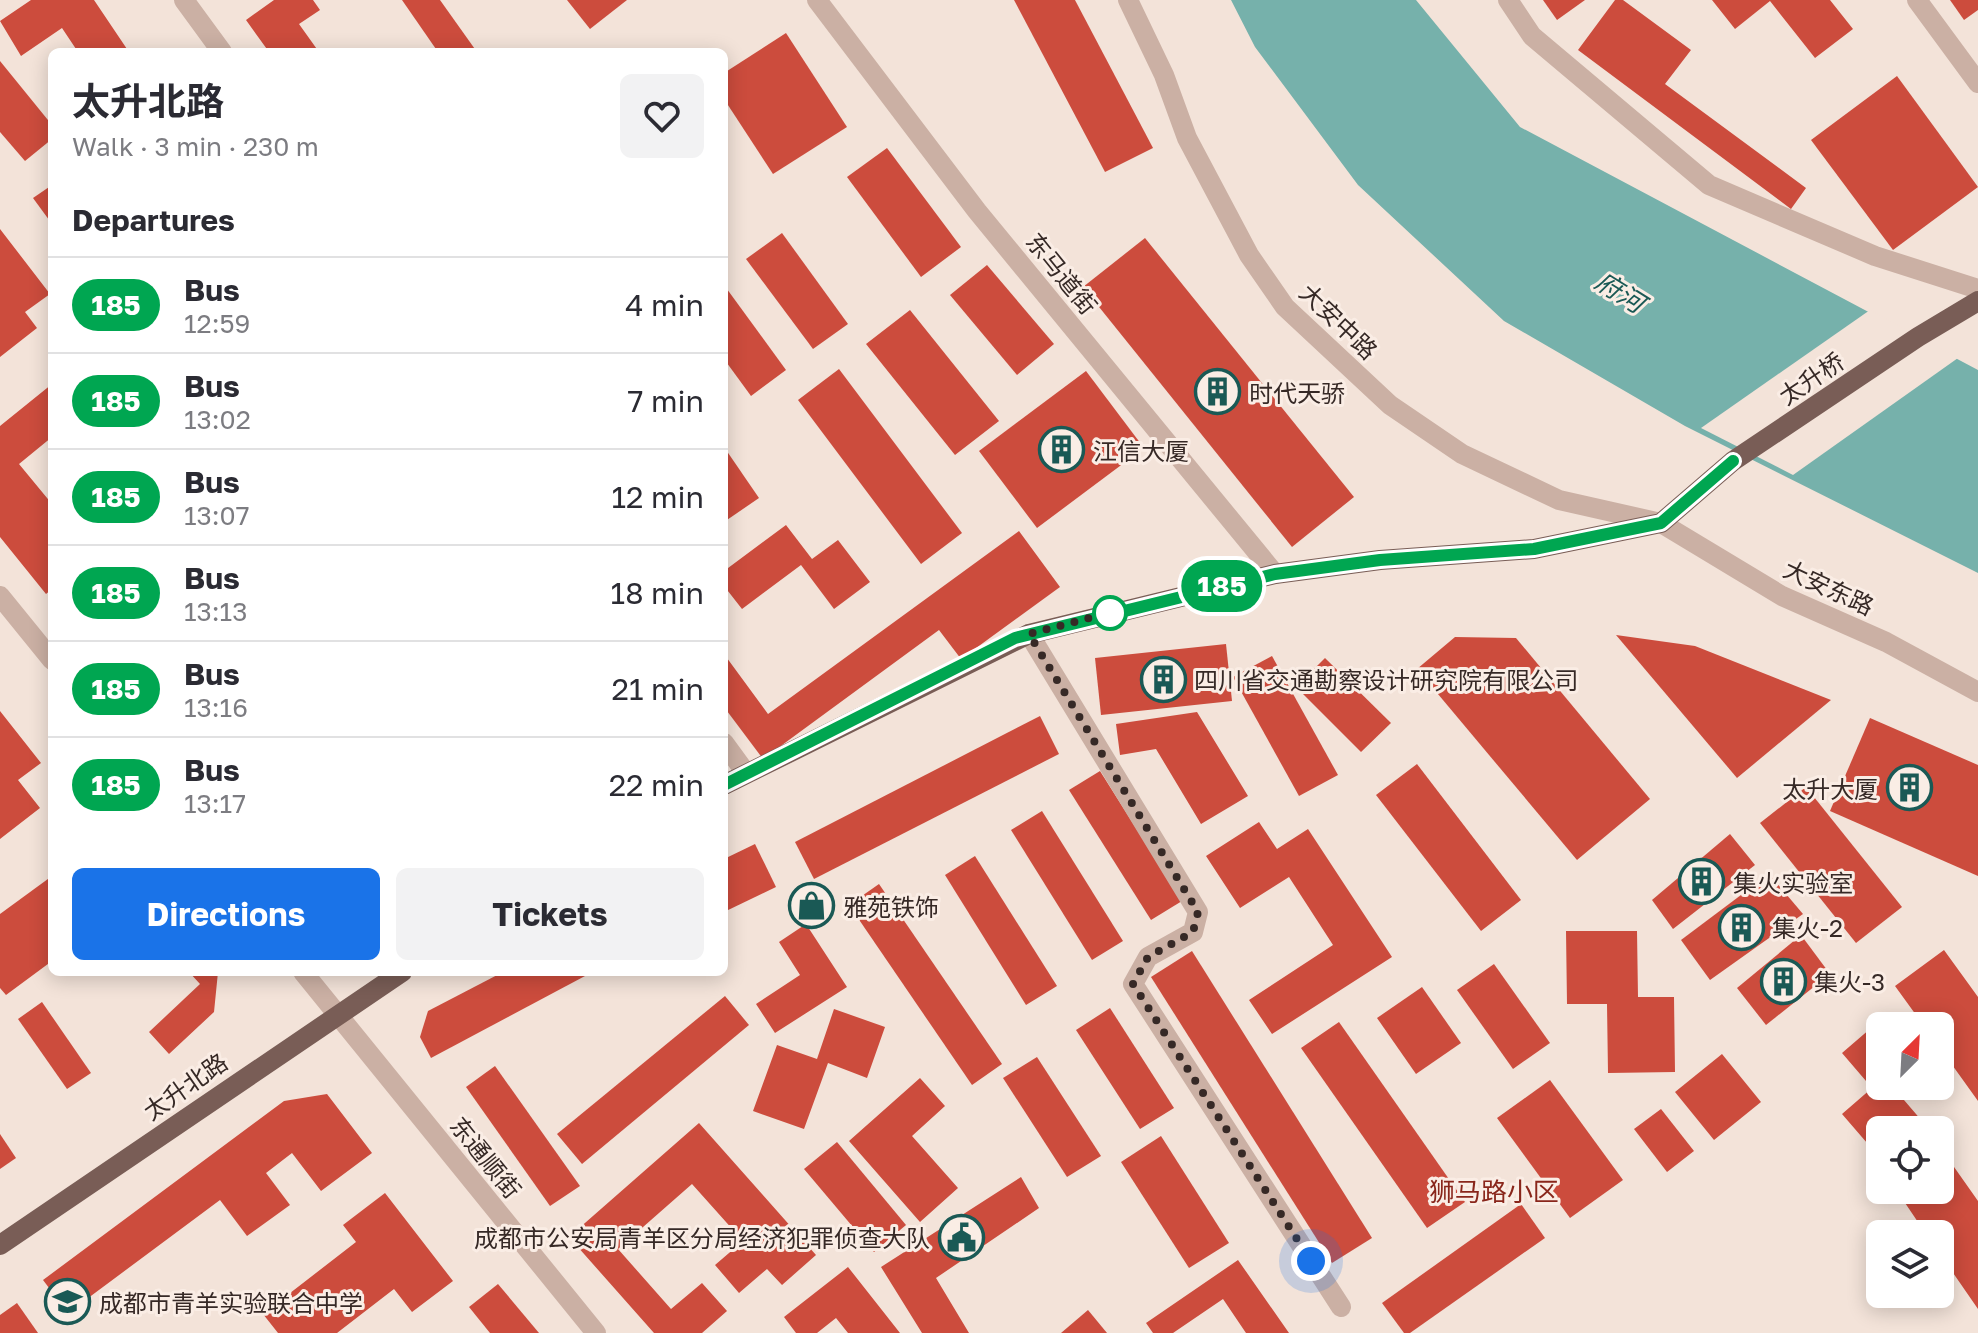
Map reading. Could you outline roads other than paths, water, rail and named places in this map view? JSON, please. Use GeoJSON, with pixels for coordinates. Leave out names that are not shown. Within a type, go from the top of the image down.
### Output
{"type":"FeatureCollection","features":[{"type":"Feature","properties":{"kind":"main road","name":"太升桥"},"geometry":{"type":"LineString","coordinates":[[1661,523],[1733,461],[1918,337],[1978,301]]}},
{"type":"Feature","properties":{"kind":"main road"},"geometry":{"type":"LineString","coordinates":[[728,783],[1029,634],[1275,574],[1380,560],[1534,549],[1661,523]]}},
{"type":"Feature","properties":{"kind":"main road","name":"太升北路"},"geometry":{"type":"LineString","coordinates":[[0,1245],[396,976]]}},
{"type":"Feature","properties":{"kind":"street"},"geometry":{"type":"LineString","coordinates":[[184,0],[219,48]]}},
{"type":"Feature","properties":{"kind":"street","name":"东马道街"},"geometry":{"type":"LineString","coordinates":[[817,0],[977,211],[1275,574]]}},
{"type":"Feature","properties":{"kind":"street","name":"大安中路"},"geometry":{"type":"LineString","coordinates":[[1128,0],[1207,179],[1249,255],[1285,307],[1390,405],[1462,454],[1559,500],[1661,523]]}},
{"type":"Feature","properties":{"kind":"street"},"geometry":{"type":"LineString","coordinates":[[1508,0],[1532,36],[1709,185],[1875,256],[1978,289]]}},
{"type":"Feature","properties":{"kind":"street"},"geometry":{"type":"LineString","coordinates":[[1917,0],[1978,83]]}},
{"type":"Feature","properties":{"kind":"street","name":"大安东路"},"geometry":{"type":"LineString","coordinates":[[1661,523],[1782,596],[1886,642],[1978,692]]}},
{"type":"Feature","properties":{"kind":"street"},"geometry":{"type":"LineString","coordinates":[[0,596],[48,655]]}},
{"type":"Feature","properties":{"kind":"street"},"geometry":{"type":"LineString","coordinates":[[1029,634],[1198,912],[1193,932],[1148,957],[1133,984],[1341,1307]]}},
{"type":"Feature","properties":{"kind":"street"},"geometry":{"type":"LineString","coordinates":[[728,748],[746,773]]}},
{"type":"Feature","properties":{"kind":"street","name":"东通顺街"},"geometry":{"type":"LineString","coordinates":[[306,976],[596,1333]]}},
{"type":"Feature","properties":{"kind":"water","name":"府河"},"geometry":{"type":"Polygon","coordinates":[[[1231,0],[1416,0],[1520,127],[1978,370],[1978,573],[1685,426],[1504,321],[1358,185],[1255,47],[1231,0]]]}},
{"type":"Feature","properties":{"kind":"place","name":"时代天骄"},"geometry":{"type":"Point","coordinates":[1218,392]}},
{"type":"Feature","properties":{"kind":"place","name":"江信大厦"},"geometry":{"type":"Point","coordinates":[1062,450]}},
{"type":"Feature","properties":{"kind":"place","name":"四川省交通勘察设计研究院有限公司"},"geometry":{"type":"Point","coordinates":[1163,679]}},
{"type":"Feature","properties":{"kind":"place","name":"太升大厦"},"geometry":{"type":"Point","coordinates":[1909,788]}},
{"type":"Feature","properties":{"kind":"place","name":"集火实验室"},"geometry":{"type":"Point","coordinates":[1702,882]}},
{"type":"Feature","properties":{"kind":"place","name":"雅苑铁饰"},"geometry":{"type":"Point","coordinates":[812,906]}},
{"type":"Feature","properties":{"kind":"place","name":"集火-2"},"geometry":{"type":"Point","coordinates":[1741,927]}},
{"type":"Feature","properties":{"kind":"place","name":"集火-3"},"geometry":{"type":"Point","coordinates":[1783,981]}},
{"type":"Feature","properties":{"kind":"place","name":"成都市公安局青羊区分局经济犯罪侦查大队"},"geometry":{"type":"Point","coordinates":[961,1237]}},
{"type":"Feature","properties":{"kind":"place","name":"成都市青羊实验联合中学"},"geometry":{"type":"Point","coordinates":[68,1302]}},
{"type":"Feature","properties":{"kind":"district","name":"狮马路小区"},"geometry":{"type":"Point","coordinates":[1494,1191]}}]}
